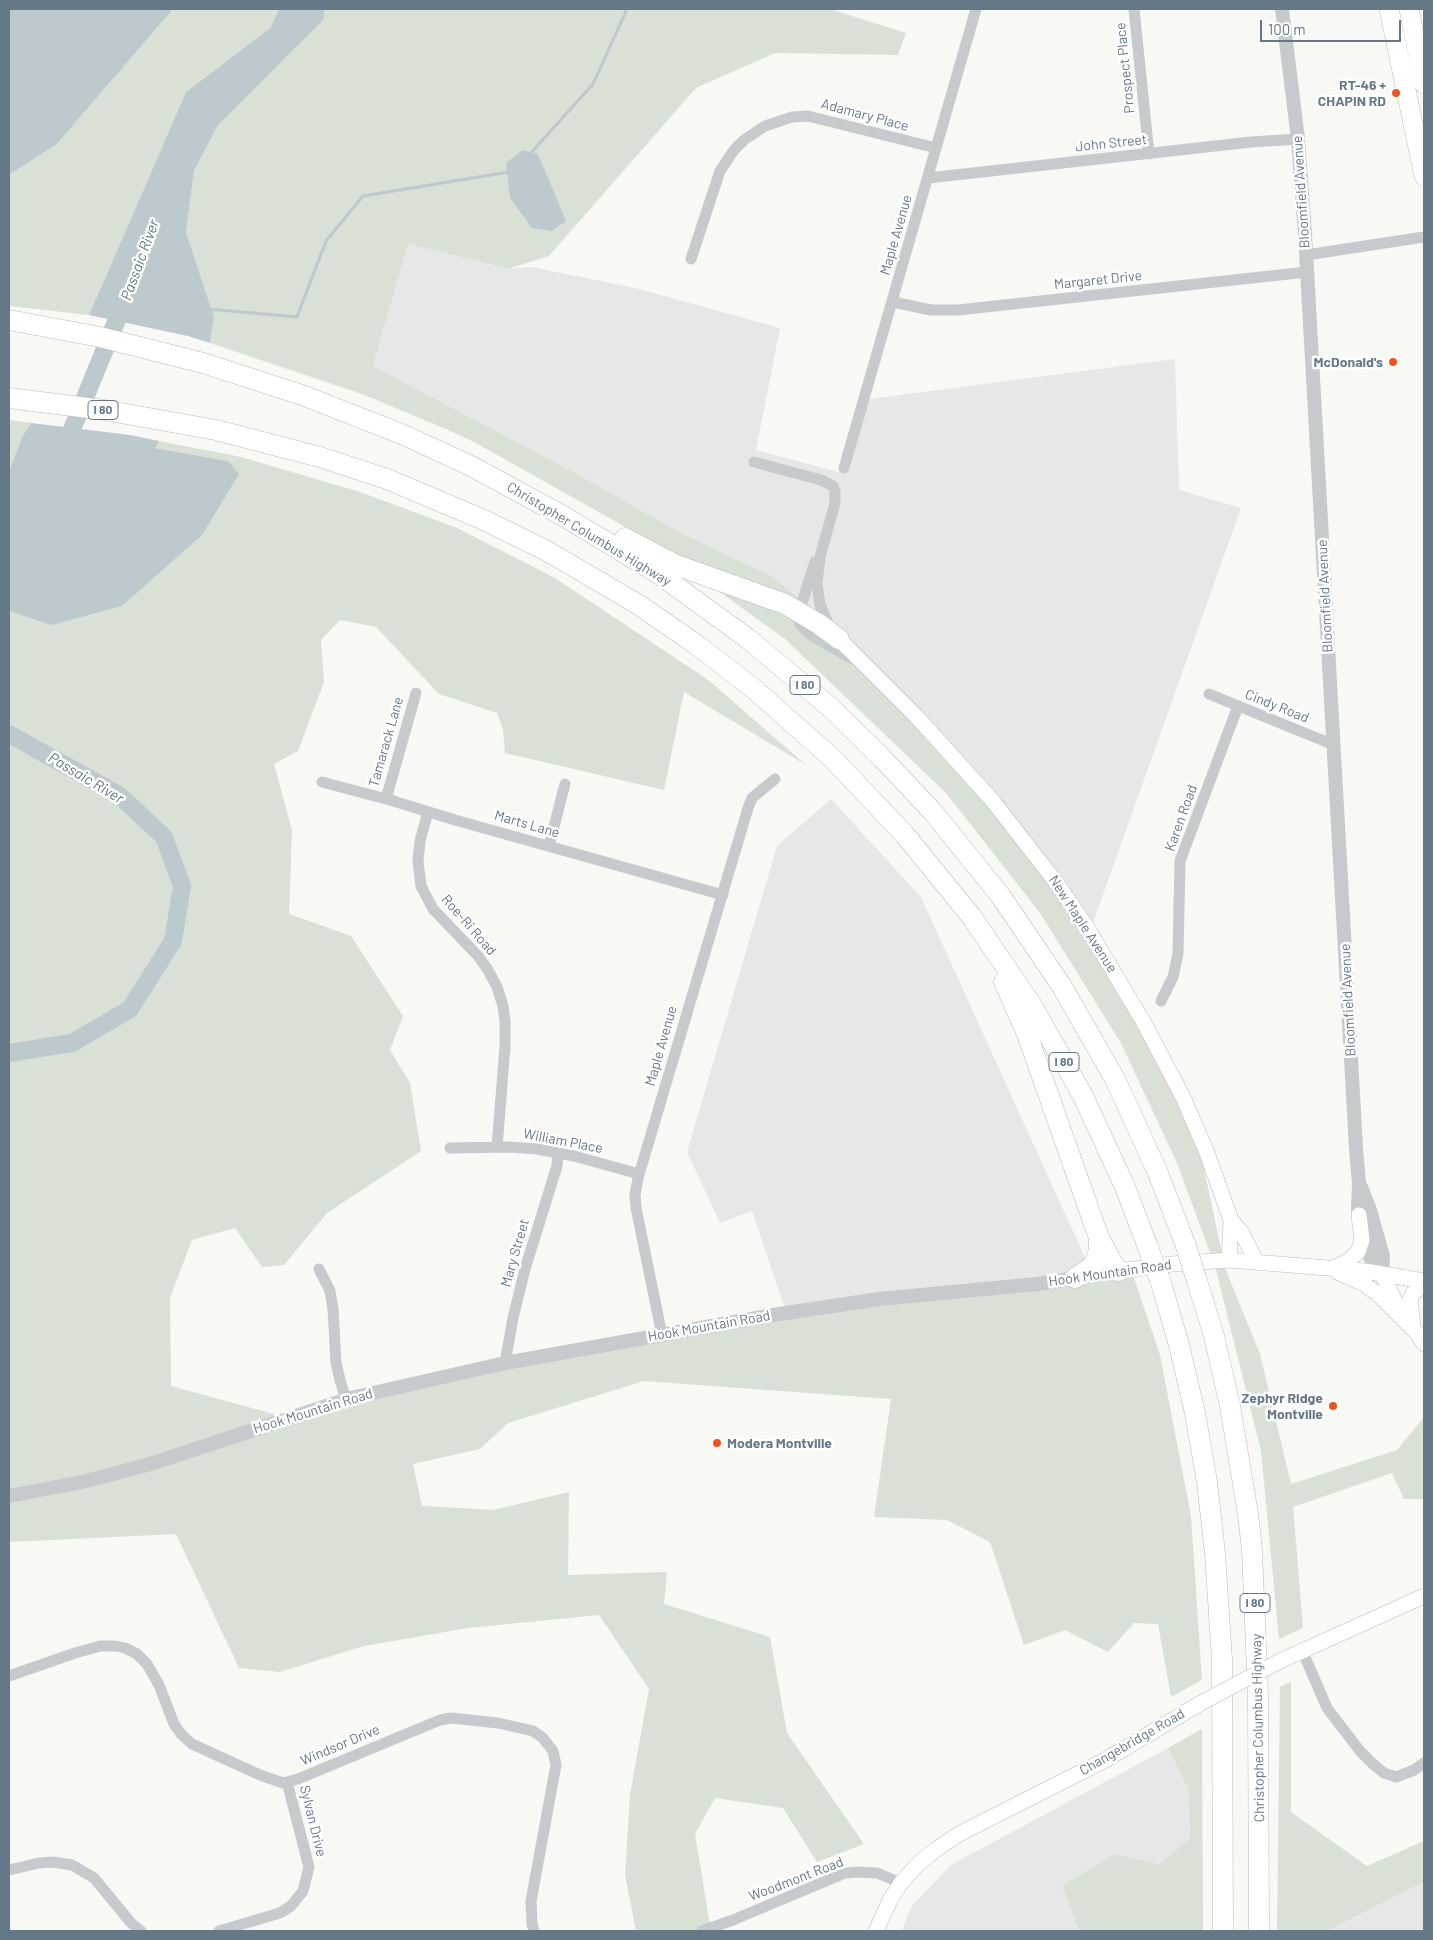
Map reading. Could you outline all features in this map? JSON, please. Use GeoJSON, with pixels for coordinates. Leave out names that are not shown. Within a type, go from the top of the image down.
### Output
{"type":"FeatureCollection","features":[{"type":"Feature","properties":{"kind":"highway"},"geometry":{"type":"LineString","coordinates":[[1389,9],[1424,176]]}},
{"type":"Feature","properties":{"kind":"highway"},"geometry":{"type":"LineString","coordinates":[[1409,9],[1424,84]]}},
{"type":"Feature","properties":{"kind":"highway","name":"Christopher Columbus Highway"},"geometry":{"type":"LineString","coordinates":[[9,320],[133,344],[203,363],[334,407],[471,466],[566,516],[628,554],[718,616],[776,661],[831,708],[908,785],[956,840],[1000,895],[1081,1017],[1130,1110],[1158,1173],[1186,1246],[1214,1336],[1230,1406],[1252,1550],[1258,1686],[1259,1931]]}},
{"type":"Feature","properties":{"kind":"highway","name":"I 80"},"geometry":{"type":"LineString","coordinates":[[9,398],[104,410],[174,422],[225,432],[294,450],[411,488],[516,535],[609,586],[698,645],[780,711],[882,809],[950,889],[1017,982],[1066,1065],[1111,1156],[1149,1250],[1161,1283],[1179,1345],[1195,1413],[1207,1482],[1219,1589],[1223,1704],[1223,1931]]}},
{"type":"Feature","properties":{"kind":"highway"},"geometry":{"type":"LineString","coordinates":[[471,466],[578,514],[676,565],[771,598],[819,624],[839,639]]}},
{"type":"Feature","properties":{"kind":"highway"},"geometry":{"type":"LineString","coordinates":[[950,889],[989,953],[1019,1013],[1099,1238],[1113,1264],[1119,1271]]}},
{"type":"Feature","properties":{"kind":"highway"},"geometry":{"type":"LineString","coordinates":[[1075,1278],[1090,1268],[1095,1262],[1099,1250],[1099,1238]]}},
{"type":"Feature","properties":{"kind":"main road","name":"New Maple Avenue"},"geometry":{"type":"LineString","coordinates":[[839,639],[916,716],[992,800],[1055,881],[1088,929],[1144,1022],[1183,1097],[1207,1153],[1231,1220],[1242,1233],[1256,1261]]}},
{"type":"Feature","properties":{"kind":"main road"},"geometry":{"type":"LineString","coordinates":[[1331,1269],[1348,1261],[1358,1252],[1362,1240],[1359,1215]]}},
{"type":"Feature","properties":{"kind":"main road","name":"New Maple Avenue"},"geometry":{"type":"LineString","coordinates":[[1229,1260],[1231,1220]]}},
{"type":"Feature","properties":{"kind":"main road","name":"Hook Mountain Road"},"geometry":{"type":"LineString","coordinates":[[1119,1271],[1172,1264],[1229,1260],[1382,1274],[1424,1281]]}},
{"type":"Feature","properties":{"kind":"main road"},"geometry":{"type":"LineString","coordinates":[[1331,1269],[1364,1284],[1379,1295],[1414,1330]]}},
{"type":"Feature","properties":{"kind":"main road","name":"Bloomfield Avenue"},"geometry":{"type":"LineString","coordinates":[[1382,1274],[1396,1303],[1424,1344]]}},
{"type":"Feature","properties":{"kind":"main road"},"geometry":{"type":"LineString","coordinates":[[1414,1330],[1410,1300],[1413,1293],[1424,1285]]}},
{"type":"Feature","properties":{"kind":"main road","name":"Changebridge Road"},"geometry":{"type":"LineString","coordinates":[[876,1931],[890,1900],[901,1883],[922,1861],[960,1834],[1105,1760],[1201,1703],[1280,1661],[1424,1596]]}},
{"type":"Feature","properties":{"kind":"street","name":"Maple Avenue"},"geometry":{"type":"LineString","coordinates":[[844,468],[976,9]]}},
{"type":"Feature","properties":{"kind":"street","name":"Prospect Place"},"geometry":{"type":"LineString","coordinates":[[1134,9],[1149,154]]}},
{"type":"Feature","properties":{"kind":"street","name":"Bloomfield Avenue"},"geometry":{"type":"LineString","coordinates":[[1282,9],[1298,139],[1306,255],[1359,1184],[1359,1215],[1370,1257],[1382,1274]]}},
{"type":"Feature","properties":{"kind":"street","name":"Adamary Place"},"geometry":{"type":"LineString","coordinates":[[691,259],[720,171],[734,150],[744,140],[765,126],[792,117],[808,116],[936,148]]}},
{"type":"Feature","properties":{"kind":"street","name":"John Street"},"geometry":{"type":"LineString","coordinates":[[928,178],[1251,142],[1298,139]]}},
{"type":"Feature","properties":{"kind":"street"},"geometry":{"type":"LineString","coordinates":[[1306,255],[1424,237]]}},
{"type":"Feature","properties":{"kind":"street","name":"Margaret Drive"},"geometry":{"type":"LineString","coordinates":[[893,302],[931,310],[958,310],[1307,272]]}},
{"type":"Feature","properties":{"kind":"street"},"geometry":{"type":"LineString","coordinates":[[754,462],[821,480],[833,486],[836,491],[835,503],[818,570],[818,594],[828,624],[839,639]]}},
{"type":"Feature","properties":{"kind":"street"},"geometry":{"type":"LineString","coordinates":[[799,612],[809,577],[823,545]]}},
{"type":"Feature","properties":{"kind":"street","name":"New Maple Avenue"},"geometry":{"type":"LineString","coordinates":[[799,612],[800,624],[809,634],[838,649],[870,671]]}},
{"type":"Feature","properties":{"kind":"street","name":"Tamarack Lane"},"geometry":{"type":"LineString","coordinates":[[386,799],[416,693]]}},
{"type":"Feature","properties":{"kind":"street","name":"Cindy Road"},"geometry":{"type":"LineString","coordinates":[[1209,694],[1334,745]]}},
{"type":"Feature","properties":{"kind":"street","name":"Karen Road"},"geometry":{"type":"LineString","coordinates":[[1161,1001],[1173,977],[1178,954],[1180,861],[1238,706]]}},
{"type":"Feature","properties":{"kind":"street","name":"Maple Avenue"},"geometry":{"type":"LineString","coordinates":[[662,1335],[636,1208],[635,1195],[639,1174],[748,808],[752,798],[775,780]]}},
{"type":"Feature","properties":{"kind":"street","name":"Marts Lane"},"geometry":{"type":"LineString","coordinates":[[322,782],[723,895]]}},
{"type":"Feature","properties":{"kind":"street"},"geometry":{"type":"LineString","coordinates":[[549,846],[565,784]]}},
{"type":"Feature","properties":{"kind":"street","name":"Roe-Ri Road"},"geometry":{"type":"LineString","coordinates":[[428,812],[420,841],[418,861],[421,886],[433,909],[478,956],[488,970],[497,987],[503,1006],[505,1047],[497,1147]]}},
{"type":"Feature","properties":{"kind":"street","name":"William Place"},"geometry":{"type":"LineString","coordinates":[[450,1148],[497,1147],[538,1149],[639,1174]]}},
{"type":"Feature","properties":{"kind":"street","name":"Mary Street"},"geometry":{"type":"LineString","coordinates":[[505,1363],[513,1318],[525,1269],[556,1166],[558,1153]]}},
{"type":"Feature","properties":{"kind":"street","name":"Bloomfield Avenue"},"geometry":{"type":"LineString","coordinates":[[1359,1184],[1369,1207],[1383,1256],[1382,1274]]}},
{"type":"Feature","properties":{"kind":"street"},"geometry":{"type":"LineString","coordinates":[[320,1269],[326,1280],[332,1300],[336,1363],[346,1400]]}},
{"type":"Feature","properties":{"kind":"street","name":"Hook Mountain Road"},"geometry":{"type":"LineString","coordinates":[[9,1496],[82,1482],[146,1465],[346,1400],[505,1363],[773,1315],[872,1300],[1038,1284],[1119,1271]]}},
{"type":"Feature","properties":{"kind":"street"},"geometry":{"type":"LineString","coordinates":[[9,1676],[100,1646],[126,1648],[137,1654],[147,1664],[159,1685],[174,1724],[192,1744],[260,1775],[287,1782]]}},
{"type":"Feature","properties":{"kind":"street"},"geometry":{"type":"LineString","coordinates":[[1302,1650],[1327,1708],[1360,1751],[1373,1764],[1384,1773],[1396,1776],[1414,1770],[1424,1763]]}},
{"type":"Feature","properties":{"kind":"street","name":"Windsor Drive"},"geometry":{"type":"LineString","coordinates":[[287,1782],[440,1720],[451,1718],[498,1723],[533,1731],[543,1738],[553,1752],[556,1765],[531,1901],[534,1931]]}},
{"type":"Feature","properties":{"kind":"street","name":"Sylvan Drive"},"geometry":{"type":"LineString","coordinates":[[219,1931],[280,1913],[291,1906],[303,1891],[309,1867],[287,1782]]}},
{"type":"Feature","properties":{"kind":"street"},"geometry":{"type":"LineString","coordinates":[[9,1870],[53,1862],[62,1862],[78,1868],[94,1878],[132,1924],[141,1931]]}},
{"type":"Feature","properties":{"kind":"street","name":"Woodmont Road"},"geometry":{"type":"LineString","coordinates":[[702,1931],[845,1874],[877,1872],[901,1883]]}},
{"type":"Feature","properties":{"kind":"shaded area"},"geometry":{"type":"Polygon","coordinates":[[[173,9],[279,9],[270,28],[186,92],[89,315],[9,306],[9,175],[57,144],[173,9]]]}},
{"type":"Feature","properties":{"kind":"shaded area"},"geometry":{"type":"Polygon","coordinates":[[[325,9],[830,9],[906,33],[898,55],[775,53],[696,88],[549,256],[508,269],[408,244],[373,366],[568,469],[681,533],[771,576],[835,627],[942,742],[1090,931],[1194,1121],[1225,1268],[1260,1354],[1291,1484],[1397,1450],[1424,1417],[1424,1499],[1404,1499],[1392,1473],[1293,1507],[1303,1628],[1279,1639],[1261,1451],[1215,1266],[1177,1163],[1121,1043],[1040,913],[946,793],[785,639],[645,538],[474,442],[448,430],[362,394],[210,343],[214,317],[186,232],[194,171],[218,125],[322,20],[325,9]]]}},
{"type":"Feature","properties":{"kind":"shaded area"},"geometry":{"type":"Polygon","coordinates":[[[408,244],[507,269],[532,267],[639,289],[780,328],[756,450],[842,473],[862,400],[1175,359],[1179,490],[1241,508],[1090,931],[804,603],[771,576],[681,533],[568,469],[373,366],[408,244]]]}},
{"type":"Feature","properties":{"kind":"shaded area"},"geometry":{"type":"Polygon","coordinates":[[[9,420],[31,423],[22,437],[9,471],[9,420]]]}},
{"type":"Feature","properties":{"kind":"shaded area"},"geometry":{"type":"Polygon","coordinates":[[[159,441],[241,457],[360,492],[457,528],[555,578],[707,679],[806,765],[684,692],[664,790],[505,753],[503,729],[497,713],[439,694],[376,627],[340,620],[321,640],[324,682],[298,751],[274,764],[292,830],[289,914],[351,936],[403,1016],[390,1050],[410,1083],[421,1151],[327,1213],[284,1265],[262,1267],[235,1228],[192,1240],[170,1298],[171,1386],[292,1419],[428,1379],[785,1309],[1131,1269],[1160,1355],[1191,1516],[1202,1680],[1171,1697],[1158,1624],[1134,1623],[1108,1652],[1065,1630],[1024,1645],[990,1542],[947,1520],[874,1517],[891,1399],[644,1381],[508,1423],[480,1449],[413,1464],[422,1506],[493,1510],[569,1492],[568,1575],[667,1572],[664,1604],[770,1637],[787,1733],[864,1844],[817,1862],[783,1808],[715,1798],[695,1834],[711,1931],[636,1931],[625,1875],[630,1795],[649,1689],[599,1615],[468,1628],[364,1646],[280,1672],[239,1668],[176,1534],[9,1542],[9,611],[51,625],[228,461],[155,448],[159,441]]]}},
{"type":"Feature","properties":{"kind":"shaded area"},"geometry":{"type":"Polygon","coordinates":[[[831,799],[921,897],[1092,1273],[785,1309],[752,1211],[720,1223],[687,1152],[777,846],[831,799]]]}},
{"type":"Feature","properties":{"kind":"shaded area"},"geometry":{"type":"Polygon","coordinates":[[[1291,1682],[1291,1812],[1367,1866],[1424,1841],[1424,1882],[1327,1931],[1277,1931],[1280,1687],[1291,1682]]]}},
{"type":"Feature","properties":{"kind":"shaded area"},"geometry":{"type":"Polygon","coordinates":[[[1202,1729],[1203,1931],[1079,1931],[1062,1886],[1115,1854],[1159,1864],[1190,1838],[1188,1789],[1168,1748],[1202,1729]]]}},
{"type":"Feature","properties":{"kind":"shaded area"},"geometry":{"type":"Polygon","coordinates":[[[1168,1748],[1188,1789],[1190,1838],[1159,1864],[1115,1854],[1062,1886],[1079,1931],[902,1931],[911,1907],[951,1865],[1168,1748]]]}},
{"type":"Feature","properties":{"kind":"shaded area"},"geometry":{"type":"Polygon","coordinates":[[[1424,1882],[1424,1931],[1327,1931],[1424,1882]]]}},
{"type":"Feature","properties":{"kind":"water"},"geometry":{"type":"Polygon","coordinates":[[[9,9],[173,9],[57,144],[9,175],[9,9]]]}},
{"type":"Feature","properties":{"kind":"water"},"geometry":{"type":"Polygon","coordinates":[[[279,9],[325,9],[323,20],[218,125],[194,171],[186,232],[214,317],[210,343],[188,336],[89,315],[186,92],[270,28],[279,9]]]}},
{"type":"Feature","properties":{"kind":"water"},"geometry":{"type":"Polygon","coordinates":[[[523,150],[538,154],[566,221],[552,231],[532,228],[510,198],[506,163],[523,150]]]}},
{"type":"Feature","properties":{"kind":"water"},"geometry":{"type":"Polygon","coordinates":[[[31,423],[130,435],[159,441],[155,448],[228,461],[239,474],[202,535],[122,606],[51,625],[9,611],[9,471],[22,437],[31,423]]]}},
{"type":"Feature","properties":{"kind":"waterway"},"geometry":{"type":"LineString","coordinates":[[530,154],[593,84],[627,9]]}},
{"type":"Feature","properties":{"kind":"waterway"},"geometry":{"type":"LineString","coordinates":[[208,309],[297,317],[326,241],[363,196],[509,172]]}},
{"type":"Feature","properties":{"kind":"waterway","name":"Passaic River"},"geometry":{"type":"LineString","coordinates":[[64,449],[125,300]]}},
{"type":"Feature","properties":{"kind":"waterway","name":"Passaic River"},"geometry":{"type":"LineString","coordinates":[[9,734],[119,795],[164,837],[182,886],[173,941],[130,1009],[72,1043],[9,1053]]}},
{"type":"Feature","properties":{"kind":"place","name":"RT-46 + CHAPIN RD"},"geometry":{"type":"Point","coordinates":[1396,93]}},
{"type":"Feature","properties":{"kind":"place","name":"McDonald's"},"geometry":{"type":"Point","coordinates":[1393,362]}},
{"type":"Feature","properties":{"kind":"place","name":"Zephyr Ridge Montville"},"geometry":{"type":"Point","coordinates":[1333,1406]}},
{"type":"Feature","properties":{"kind":"place","name":"Modera Montville"},"geometry":{"type":"Point","coordinates":[717,1443]}}]}
